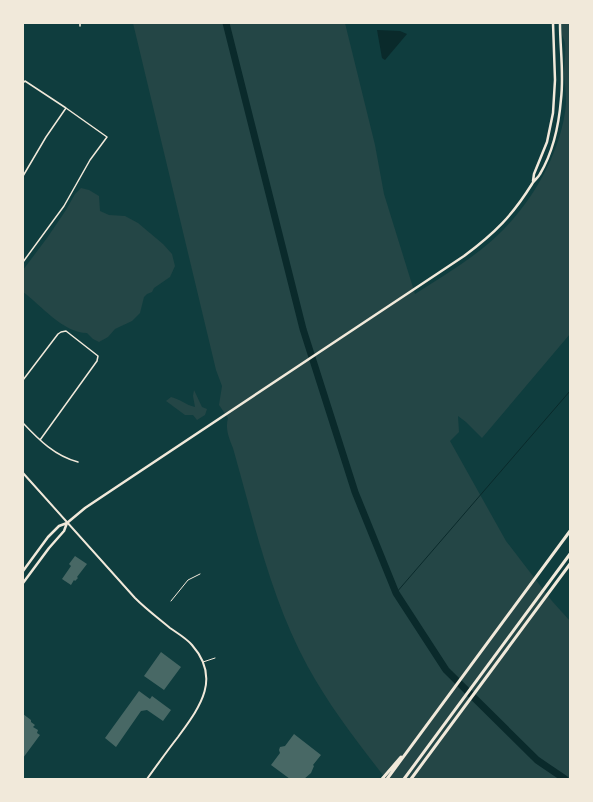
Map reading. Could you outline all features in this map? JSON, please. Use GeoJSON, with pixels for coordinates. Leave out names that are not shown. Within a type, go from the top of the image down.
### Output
{"type":"FeatureCollection","features":[{"type":"Feature","properties":{"kind":"highway"},"geometry":{"type":"LineString","coordinates":[[387,779],[570,532]]}},
{"type":"Feature","properties":{"kind":"highway"},"geometry":{"type":"LineString","coordinates":[[404,779],[570,554]]}},
{"type":"Feature","properties":{"kind":"highway"},"geometry":{"type":"LineString","coordinates":[[411,779],[570,564]]}},
{"type":"Feature","properties":{"kind":"highway"},"geometry":{"type":"LineString","coordinates":[[382,779],[413,744]]}},
{"type":"Feature","properties":{"kind":"main road"},"geometry":{"type":"LineString","coordinates":[[533,182],[534,174],[547,142],[553,113],[555,80],[553,23]]}},
{"type":"Feature","properties":{"kind":"main road"},"geometry":{"type":"LineString","coordinates":[[23,570],[59,526],[491,236],[516,208],[539,175],[554,139],[559,116],[562,83],[560,23]]}},
{"type":"Feature","properties":{"kind":"main road"},"geometry":{"type":"LineString","coordinates":[[23,583],[49,548],[64,531],[67,522]]}},
{"type":"Feature","properties":{"kind":"street"},"geometry":{"type":"LineString","coordinates":[[23,82],[25,81],[107,136],[90,160],[64,206],[23,262]]}},
{"type":"Feature","properties":{"kind":"street"},"geometry":{"type":"LineString","coordinates":[[23,176],[46,136],[66,108]]}},
{"type":"Feature","properties":{"kind":"street"},"geometry":{"type":"LineString","coordinates":[[23,380],[61,332],[66,331],[98,356],[97,361],[40,440]]}},
{"type":"Feature","properties":{"kind":"street"},"geometry":{"type":"LineString","coordinates":[[23,423],[40,440],[66,458],[78,462]]}},
{"type":"Feature","properties":{"kind":"street"},"geometry":{"type":"LineString","coordinates":[[23,473],[144,608],[190,643],[196,650],[202,662],[206,675],[205,690],[201,702],[147,779]]}},
{"type":"Feature","properties":{"kind":"lane"},"geometry":{"type":"LineString","coordinates":[[171,601],[188,580],[200,574]]}},
{"type":"Feature","properties":{"kind":"lane"},"geometry":{"type":"LineString","coordinates":[[202,662],[215,658]]}},
{"type":"Feature","properties":{"kind":"shaded area"},"geometry":{"type":"Polygon","coordinates":[[[133,23],[345,23],[375,145],[384,194],[415,294],[467,260],[498,235],[526,202],[549,165],[563,124],[566,104],[564,74],[565,42],[562,35],[562,23],[570,23],[570,334],[482,438],[458,416],[459,432],[450,441],[506,541],[552,601],[570,621],[570,779],[386,779],[345,724],[308,667],[295,641],[264,560],[228,433],[228,418],[219,405],[222,386],[216,370],[133,23]]]}},
{"type":"Feature","properties":{"kind":"shaded area"},"geometry":{"type":"Polygon","coordinates":[[[377,30],[400,31],[407,34],[385,60],[382,58],[377,30]]]}},
{"type":"Feature","properties":{"kind":"shaded area"},"geometry":{"type":"Polygon","coordinates":[[[81,188],[89,190],[99,196],[100,211],[109,215],[125,216],[138,223],[163,244],[172,254],[175,266],[170,277],[144,297],[140,313],[132,321],[115,329],[108,337],[99,342],[87,333],[78,332],[61,323],[23,292],[23,270],[47,238],[75,194],[81,188]]]}},
{"type":"Feature","properties":{"kind":"shaded area"},"geometry":{"type":"Polygon","coordinates":[[[194,390],[202,407],[207,409],[205,415],[197,420],[193,415],[185,415],[166,401],[171,397],[195,407],[193,396],[194,390]]]}},
{"type":"Feature","properties":{"kind":"building"},"geometry":{"type":"Polygon","coordinates":[[[75,556],[87,564],[77,577],[78,578],[75,581],[74,580],[71,585],[62,579],[71,566],[69,564],[75,556]]]}},
{"type":"Feature","properties":{"kind":"building"},"geometry":{"type":"Polygon","coordinates":[[[161,652],[181,667],[164,690],[144,676],[161,652]]]}},
{"type":"Feature","properties":{"kind":"building"},"geometry":{"type":"Polygon","coordinates":[[[139,691],[150,699],[152,696],[171,710],[163,721],[147,710],[141,711],[116,747],[105,738],[139,691]]]}},
{"type":"Feature","properties":{"kind":"building"},"geometry":{"type":"Polygon","coordinates":[[[23,714],[31,720],[31,722],[35,725],[33,727],[38,730],[37,733],[40,735],[23,758],[23,714]]]}},
{"type":"Feature","properties":{"kind":"building"},"geometry":{"type":"Polygon","coordinates":[[[294,734],[321,755],[313,765],[314,766],[311,773],[304,779],[290,779],[271,765],[280,753],[280,747],[285,746],[294,734]]]}},
{"type":"Feature","properties":{"kind":"waterway"},"geometry":{"type":"LineString","coordinates":[[226,23],[303,329],[355,492],[396,593],[446,670],[537,760],[565,779]]}},
{"type":"Feature","properties":{"kind":"waterway"},"geometry":{"type":"LineString","coordinates":[[396,593],[570,391]]}}]}
